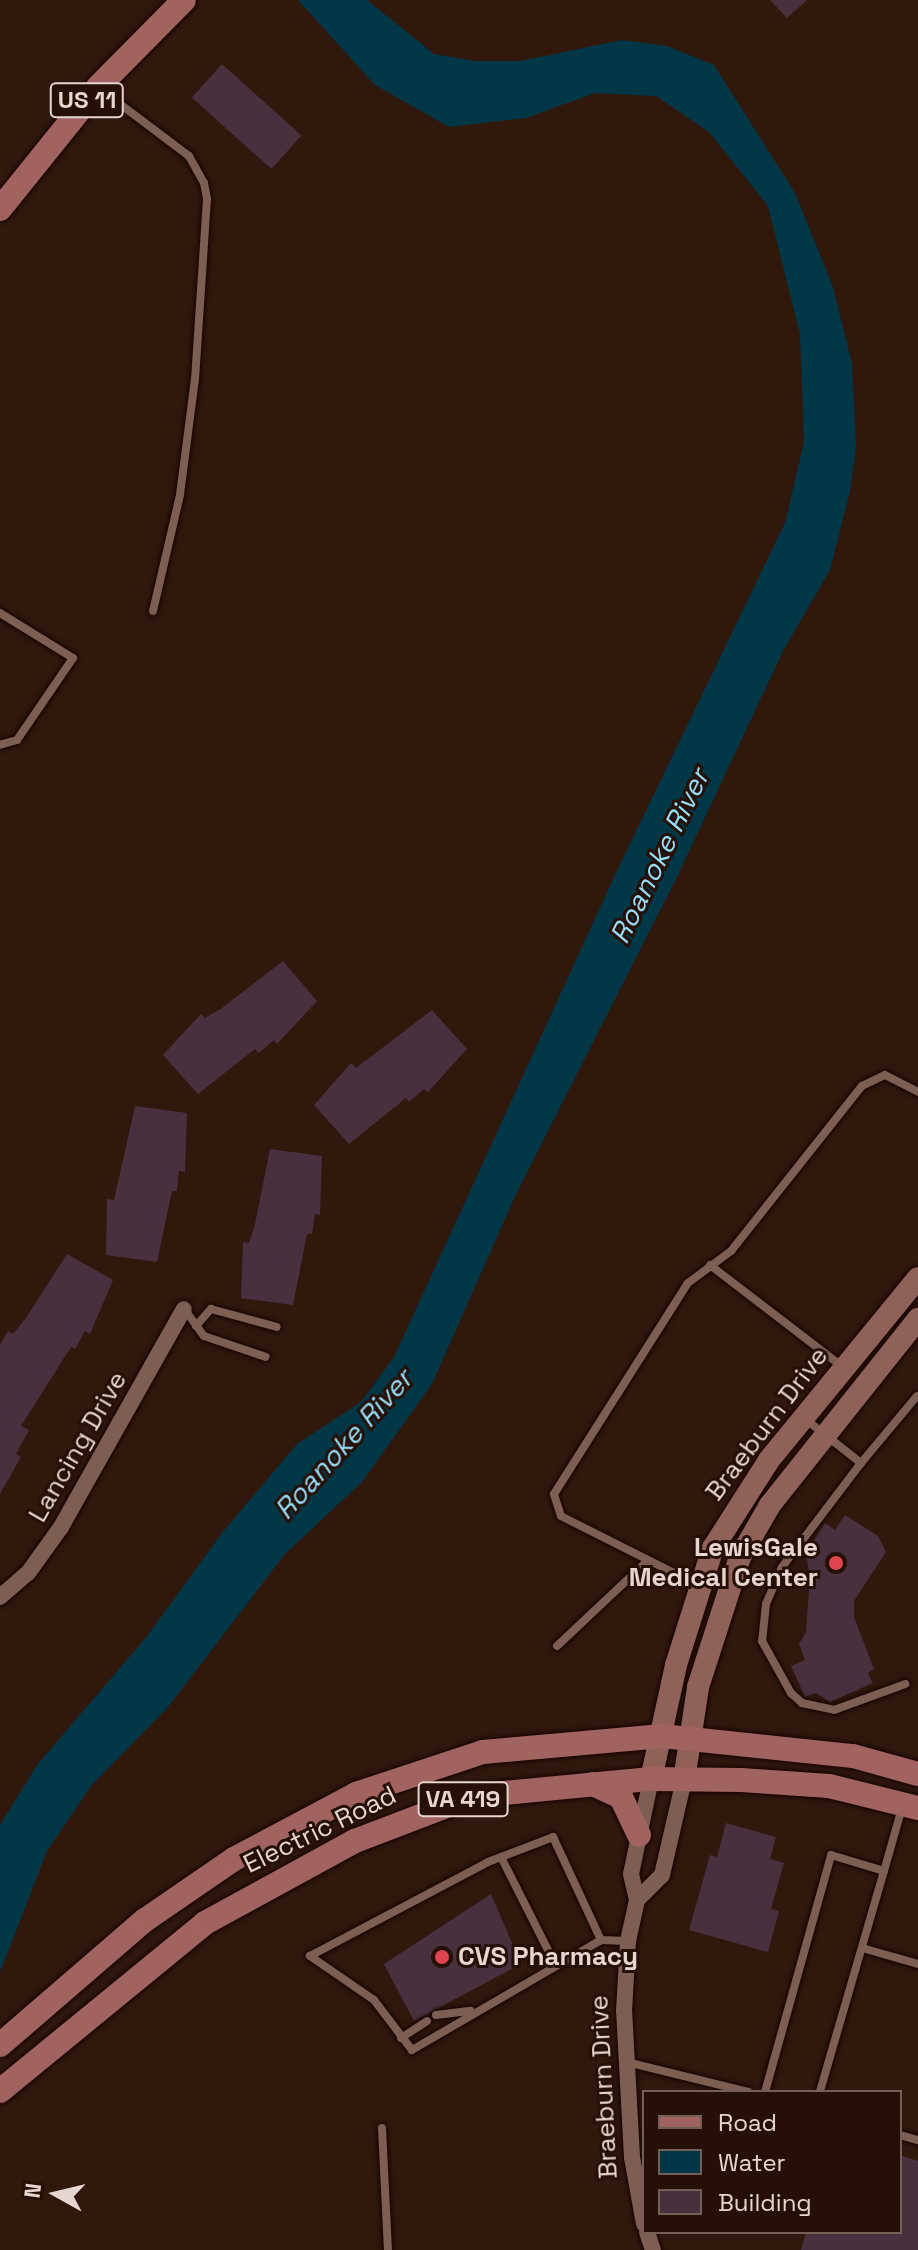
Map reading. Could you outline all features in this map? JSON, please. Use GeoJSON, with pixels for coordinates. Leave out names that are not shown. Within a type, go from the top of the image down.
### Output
{"type":"FeatureCollection","features":[{"type":"Feature","properties":{"kind":"main road","name":"US 11"},"geometry":{"type":"LineString","coordinates":[[0,209],[98,87],[184,0]]}},
{"type":"Feature","properties":{"kind":"main road","name":"Electric Road"},"geometry":{"type":"LineString","coordinates":[[0,2045],[41,2007],[188,1888],[356,1794],[483,1752],[662,1736],[853,1756],[918,1774]]}},
{"type":"Feature","properties":{"kind":"main road","name":"Electric Road"},"geometry":{"type":"LineString","coordinates":[[0,2091],[205,1923],[355,1841],[473,1796],[651,1779],[829,1786],[910,1806]]}},
{"type":"Feature","properties":{"kind":"main road"},"geometry":{"type":"LineString","coordinates":[[591,1784],[621,1797],[639,1835]]}},
{"type":"Feature","properties":{"kind":"street","name":"Braeburn Drive"},"geometry":{"type":"LineString","coordinates":[[642,2213],[632,2157],[627,2062],[628,1941],[637,1900],[631,1874],[699,1585],[737,1506],[804,1417],[918,1278]]}},
{"type":"Feature","properties":{"kind":"street","name":"Lancing Drive"},"geometry":{"type":"LineString","coordinates":[[0,1597],[28,1573],[61,1527],[184,1309]]}},
{"type":"Feature","properties":{"kind":"street","name":"Braeburn Drive"},"geometry":{"type":"LineString","coordinates":[[637,1900],[662,1875],[684,1780],[698,1687],[723,1596],[761,1519],[918,1319]]}},
{"type":"Feature","properties":{"kind":"street"},"geometry":{"type":"LineString","coordinates":[[883,1322],[901,1341]]}},
{"type":"Feature","properties":{"kind":"street"},"geometry":{"type":"LineString","coordinates":[[737,1506],[761,1519]]}},
{"type":"Feature","properties":{"kind":"lane"},"geometry":{"type":"LineString","coordinates":[[98,87],[189,156],[204,183],[207,199],[195,379],[180,495],[153,611]]}},
{"type":"Feature","properties":{"kind":"lane"},"geometry":{"type":"LineString","coordinates":[[0,613],[73,658],[17,740],[0,745]]}},
{"type":"Feature","properties":{"kind":"lane"},"geometry":{"type":"LineString","coordinates":[[699,1585],[646,1562],[561,1516],[554,1494],[688,1283],[731,1251],[862,1086],[885,1075],[896,1076],[918,1092]]}},
{"type":"Feature","properties":{"kind":"lane"},"geometry":{"type":"LineString","coordinates":[[710,1265],[844,1367]]}},
{"type":"Feature","properties":{"kind":"lane"},"geometry":{"type":"LineString","coordinates":[[184,1309],[204,1336],[266,1357]]}},
{"type":"Feature","properties":{"kind":"lane"},"geometry":{"type":"LineString","coordinates":[[196,1326],[211,1309],[277,1327]]}},
{"type":"Feature","properties":{"kind":"lane"},"geometry":{"type":"LineString","coordinates":[[905,1684],[834,1710],[802,1703],[791,1693],[762,1641],[766,1604],[782,1567],[861,1463],[917,1396]]}},
{"type":"Feature","properties":{"kind":"lane"},"geometry":{"type":"LineString","coordinates":[[804,1417],[861,1463]]}},
{"type":"Feature","properties":{"kind":"lane"},"geometry":{"type":"LineString","coordinates":[[557,1646],[646,1562]]}},
{"type":"Feature","properties":{"kind":"lane"},"geometry":{"type":"LineString","coordinates":[[821,2090],[884,1871],[910,1806]]}},
{"type":"Feature","properties":{"kind":"lane"},"geometry":{"type":"LineString","coordinates":[[601,1940],[553,1837],[501,1857],[310,1956],[374,2000],[412,2050],[601,1940],[628,1941]]}},
{"type":"Feature","properties":{"kind":"lane"},"geometry":{"type":"LineString","coordinates":[[766,2090],[831,1855],[884,1871]]}},
{"type":"Feature","properties":{"kind":"lane"},"geometry":{"type":"LineString","coordinates":[[501,1857],[555,1964]]}},
{"type":"Feature","properties":{"kind":"lane"},"geometry":{"type":"LineString","coordinates":[[862,1948],[918,1964]]}},
{"type":"Feature","properties":{"kind":"lane"},"geometry":{"type":"LineString","coordinates":[[436,2015],[477,2010]]}},
{"type":"Feature","properties":{"kind":"lane"},"geometry":{"type":"LineString","coordinates":[[401,2038],[427,2021]]}},
{"type":"Feature","properties":{"kind":"lane"},"geometry":{"type":"LineString","coordinates":[[627,2062],[740,2090]]}},
{"type":"Feature","properties":{"kind":"lane"},"geometry":{"type":"LineString","coordinates":[[382,2128],[388,2250]]}},
{"type":"Feature","properties":{"kind":"water","name":"Roanoke River"},"geometry":{"type":"Polygon","coordinates":[[[298,0],[367,0],[434,54],[474,61],[521,61],[622,40],[667,46],[714,65],[795,193],[833,287],[852,364],[856,446],[850,491],[830,570],[783,651],[677,877],[516,1194],[432,1384],[362,1482],[285,1554],[168,1707],[91,1786],[47,1851],[0,1972],[0,1825],[37,1765],[148,1635],[222,1533],[297,1444],[361,1402],[394,1357],[615,875],[785,523],[804,442],[800,334],[768,206],[709,132],[656,96],[595,93],[526,118],[449,127],[375,85],[298,0]]]}},
{"type":"Feature","properties":{"kind":"building"},"geometry":{"type":"Polygon","coordinates":[[[770,0],[807,0],[787,18],[770,0]]]}},
{"type":"Feature","properties":{"kind":"building"},"geometry":{"type":"Polygon","coordinates":[[[222,64],[302,136],[271,169],[192,97],[222,64]]]}},
{"type":"Feature","properties":{"kind":"building"},"geometry":{"type":"Polygon","coordinates":[[[283,961],[317,1001],[277,1044],[274,1040],[259,1053],[255,1049],[198,1094],[163,1055],[201,1014],[205,1018],[222,1008],[283,961]]]}},
{"type":"Feature","properties":{"kind":"building"},"geometry":{"type":"Polygon","coordinates":[[[432,1010],[467,1049],[428,1092],[424,1089],[409,1102],[406,1098],[349,1144],[314,1105],[351,1063],[356,1068],[432,1010]]]}},
{"type":"Feature","properties":{"kind":"building"},"geometry":{"type":"Polygon","coordinates":[[[135,1106],[187,1113],[185,1172],[179,1171],[177,1191],[172,1191],[157,1262],[106,1255],[107,1199],[114,1200],[135,1106]]]}},
{"type":"Feature","properties":{"kind":"building"},"geometry":{"type":"Polygon","coordinates":[[[270,1149],[322,1156],[320,1215],[315,1214],[312,1234],[307,1234],[293,1305],[241,1298],[243,1242],[249,1243],[255,1224],[270,1149]]]}},
{"type":"Feature","properties":{"kind":"building"},"geometry":{"type":"Polygon","coordinates":[[[67,1254],[113,1280],[90,1334],[85,1331],[75,1349],[71,1347],[21,1426],[29,1430],[16,1454],[21,1457],[0,1494],[0,1345],[8,1331],[13,1334],[26,1318],[67,1254]]]}},
{"type":"Feature","properties":{"kind":"building"},"geometry":{"type":"Polygon","coordinates":[[[845,1515],[878,1536],[886,1552],[854,1601],[854,1617],[874,1669],[868,1673],[873,1683],[830,1702],[816,1693],[805,1697],[791,1666],[805,1660],[799,1644],[806,1632],[810,1578],[806,1553],[825,1523],[835,1530],[845,1515]]]}},
{"type":"Feature","properties":{"kind":"building"},"geometry":{"type":"Polygon","coordinates":[[[726,1823],[776,1837],[770,1859],[784,1863],[771,1909],[779,1911],[768,1952],[689,1930],[710,1855],[717,1857],[726,1823]]]}},
{"type":"Feature","properties":{"kind":"building","name":"CVS Pharmacy"},"geometry":{"type":"Polygon","coordinates":[[[491,1894],[521,1964],[414,2021],[384,1964],[491,1894]]]}},
{"type":"Feature","properties":{"kind":"building"},"geometry":{"type":"Polygon","coordinates":[[[902,2156],[918,2161],[918,2250],[801,2250],[805,2234],[902,2234],[902,2156]]]}},
{"type":"Feature","properties":{"kind":"place","name":"LewisGale Medical Center"},"geometry":{"type":"Point","coordinates":[836,1563]}},
{"type":"Feature","properties":{"kind":"place","name":"CVS Pharmacy"},"geometry":{"type":"Point","coordinates":[442,1957]}}]}
